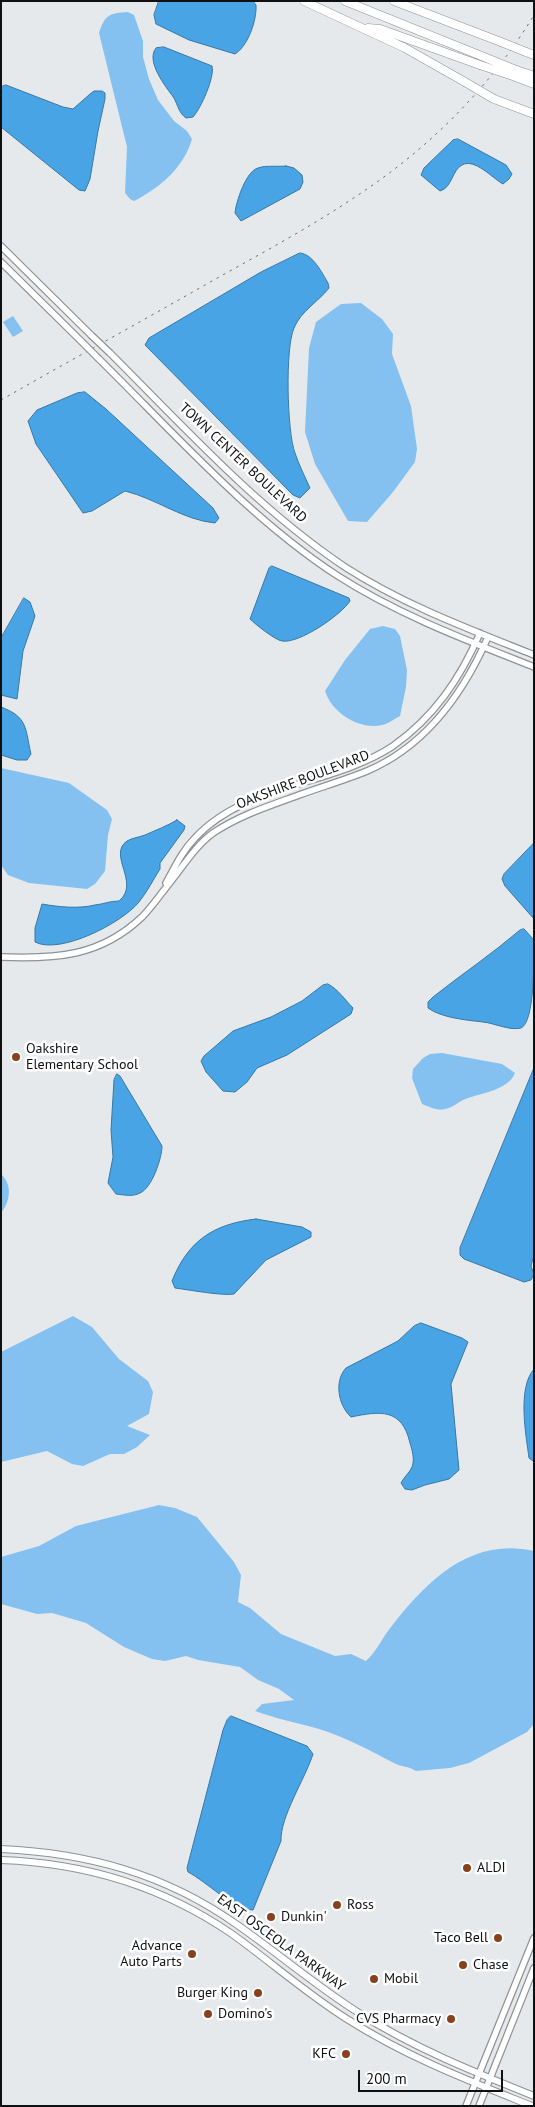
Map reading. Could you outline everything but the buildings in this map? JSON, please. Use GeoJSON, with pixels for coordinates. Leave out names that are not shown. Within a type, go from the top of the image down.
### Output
{"type":"FeatureCollection","features":[{"type":"Feature","properties":{"kind":"highway"},"geometry":{"type":"LineString","coordinates":[[304,1],[405,48],[494,99],[534,114]]}},
{"type":"Feature","properties":{"kind":"highway"},"geometry":{"type":"LineString","coordinates":[[345,1],[482,61],[514,73],[534,84]]}},
{"type":"Feature","properties":{"kind":"highway"},"geometry":{"type":"LineString","coordinates":[[394,1],[531,54]]}},
{"type":"Feature","properties":{"kind":"highway"},"geometry":{"type":"LineString","coordinates":[[361,27],[380,29],[482,61]]}},
{"type":"Feature","properties":{"kind":"highway"},"geometry":{"type":"LineString","coordinates":[[514,73],[534,76]]}},
{"type":"Feature","properties":{"kind":"main road","name":"TOWN CENTER BOULEVARD"},"geometry":{"type":"LineString","coordinates":[[1,246],[248,490],[294,530],[324,552],[379,587],[407,602],[534,655]]}},
{"type":"Feature","properties":{"kind":"main road","name":"TOWN CENTER BOULEVARD"},"geometry":{"type":"LineString","coordinates":[[1,262],[249,506],[290,541],[318,562],[385,603],[431,626],[534,667]]}},
{"type":"Feature","properties":{"kind":"main road"},"geometry":{"type":"LineString","coordinates":[[318,562],[324,552]]}},
{"type":"Feature","properties":{"kind":"main road","name":"OAKSHIRE BOULEVARD"},"geometry":{"type":"LineString","coordinates":[[158,898],[186,848],[207,826],[233,809],[257,799],[365,761],[392,746],[417,727],[454,685],[480,633]]}},
{"type":"Feature","properties":{"kind":"main road","name":"OAKSHIRE BOULEVARD"},"geometry":{"type":"LineString","coordinates":[[1,957],[43,959],[80,953],[112,940],[142,917],[211,834],[260,808],[367,770],[388,760],[423,734],[451,705],[467,681],[488,637]]}},
{"type":"Feature","properties":{"kind":"main road","name":"EAST OSCEOLA PARKWAY"},"geometry":{"type":"LineString","coordinates":[[1,1849],[35,1850],[88,1859],[141,1874],[177,1889],[236,1924],[315,1984],[359,2014],[413,2044],[479,2074],[534,2096]]}},
{"type":"Feature","properties":{"kind":"main road","name":"EAST OSCEOLA PARKWAY"},"geometry":{"type":"LineString","coordinates":[[1,1860],[35,1861],[85,1870],[136,1884],[173,1899],[230,1933],[349,2020],[422,2061],[532,2106]]}},
{"type":"Feature","properties":{"kind":"main road"},"geometry":{"type":"LineString","coordinates":[[466,2106],[534,1938]]}},
{"type":"Feature","properties":{"kind":"main road"},"geometry":{"type":"LineString","coordinates":[[479,2106],[534,1968]]}},
{"type":"Feature","properties":{"kind":"shaded area"},"geometry":{"type":"Polygon","coordinates":[[[159,1],[253,1],[256,5],[256,11],[248,39],[235,54],[189,40],[156,24],[154,15],[159,1]]]}},
{"type":"Feature","properties":{"kind":"shaded area"},"geometry":{"type":"Polygon","coordinates":[[[128,12],[134,15],[143,41],[143,57],[149,79],[158,100],[174,121],[187,131],[192,139],[183,159],[169,176],[161,184],[134,201],[125,193],[127,147],[99,33],[103,22],[109,16],[128,12]]]}},
{"type":"Feature","properties":{"kind":"shaded area"},"geometry":{"type":"Polygon","coordinates":[[[164,47],[212,66],[207,92],[193,117],[186,118],[182,114],[155,67],[153,53],[156,48],[164,47]]]}},
{"type":"Feature","properties":{"kind":"shaded area"},"geometry":{"type":"Polygon","coordinates":[[[6,85],[73,109],[94,91],[105,93],[90,179],[85,191],[79,190],[1,127],[1,87],[6,85]]]}},
{"type":"Feature","properties":{"kind":"shaded area"},"geometry":{"type":"Polygon","coordinates":[[[458,139],[506,165],[512,174],[509,179],[503,184],[478,166],[467,164],[459,167],[450,183],[440,191],[421,175],[424,168],[453,140],[458,139]]]}},
{"type":"Feature","properties":{"kind":"shaded area"},"geometry":{"type":"Polygon","coordinates":[[[286,166],[294,168],[302,175],[303,182],[300,189],[241,221],[235,213],[242,188],[249,175],[261,167],[286,166]]]}},
{"type":"Feature","properties":{"kind":"shaded area"},"geometry":{"type":"Polygon","coordinates":[[[300,253],[313,260],[328,283],[329,288],[297,322],[291,338],[288,371],[290,427],[295,453],[310,488],[300,498],[293,495],[145,345],[149,338],[261,272],[300,253]]]}},
{"type":"Feature","properties":{"kind":"shaded area"},"geometry":{"type":"Polygon","coordinates":[[[361,303],[382,319],[393,334],[392,354],[411,406],[417,449],[415,462],[393,492],[367,522],[348,521],[315,464],[305,432],[309,348],[316,322],[341,304],[361,303]]]}},
{"type":"Feature","properties":{"kind":"shaded area"},"geometry":{"type":"Polygon","coordinates":[[[13,316],[23,331],[13,337],[3,322],[13,316]]]}},
{"type":"Feature","properties":{"kind":"shaded area"},"geometry":{"type":"Polygon","coordinates":[[[85,392],[106,409],[213,508],[219,518],[215,523],[192,518],[125,491],[92,511],[83,513],[36,444],[28,421],[37,410],[77,393],[85,392]]]}},
{"type":"Feature","properties":{"kind":"shaded area"},"geometry":{"type":"Polygon","coordinates":[[[272,566],[349,598],[350,601],[338,614],[309,633],[289,641],[279,640],[265,632],[250,619],[269,568],[272,566]]]}},
{"type":"Feature","properties":{"kind":"shaded area"},"geometry":{"type":"Polygon","coordinates":[[[24,598],[30,602],[35,616],[23,651],[17,699],[1,695],[1,638],[24,598]]]}},
{"type":"Feature","properties":{"kind":"shaded area"},"geometry":{"type":"Polygon","coordinates":[[[383,626],[395,629],[400,636],[407,670],[406,687],[400,716],[389,723],[373,726],[364,725],[340,713],[325,691],[345,660],[370,629],[383,626]]]}},
{"type":"Feature","properties":{"kind":"shaded area"},"geometry":{"type":"Polygon","coordinates":[[[1,707],[16,715],[24,724],[31,754],[27,760],[17,760],[1,755],[1,707]]]}},
{"type":"Feature","properties":{"kind":"shaded area"},"geometry":{"type":"Polygon","coordinates":[[[1,768],[69,783],[107,810],[112,819],[108,835],[105,871],[95,884],[87,889],[29,883],[8,875],[1,865],[1,768]]]}},
{"type":"Feature","properties":{"kind":"shaded area"},"geometry":{"type":"Polygon","coordinates":[[[177,820],[185,826],[184,830],[160,863],[160,869],[145,894],[131,910],[105,927],[74,941],[46,945],[35,942],[35,928],[42,904],[75,907],[119,901],[125,894],[127,886],[120,854],[122,847],[129,840],[145,835],[177,820]]]}},
{"type":"Feature","properties":{"kind":"shaded area"},"geometry":{"type":"Polygon","coordinates":[[[534,843],[534,919],[505,886],[502,879],[504,874],[534,843]]]}},
{"type":"Feature","properties":{"kind":"shaded area"},"geometry":{"type":"Polygon","coordinates":[[[524,929],[534,940],[534,974],[529,1014],[526,1023],[521,1028],[517,1029],[454,1018],[428,1008],[428,1002],[433,997],[520,930],[524,929]]]}},
{"type":"Feature","properties":{"kind":"shaded area"},"geometry":{"type":"Polygon","coordinates":[[[328,984],[353,1008],[351,1014],[287,1055],[257,1068],[247,1082],[235,1092],[223,1091],[206,1072],[201,1061],[204,1056],[233,1031],[271,1017],[302,1001],[323,985],[328,984]]]}},
{"type":"Feature","properties":{"kind":"shaded area"},"geometry":{"type":"Polygon","coordinates":[[[442,1053],[502,1064],[515,1073],[500,1088],[463,1100],[452,1107],[434,1108],[422,1104],[412,1078],[413,1069],[423,1058],[430,1054],[442,1053]]]}},
{"type":"Feature","properties":{"kind":"shaded area"},"geometry":{"type":"Polygon","coordinates":[[[534,1068],[534,1255],[531,1266],[534,1274],[531,1280],[524,1282],[464,1259],[460,1255],[460,1248],[534,1068]]]}},
{"type":"Feature","properties":{"kind":"shaded area"},"geometry":{"type":"Polygon","coordinates":[[[117,1074],[162,1146],[158,1165],[152,1179],[144,1190],[134,1195],[116,1194],[108,1183],[113,1157],[111,1130],[114,1080],[117,1074]]]}},
{"type":"Feature","properties":{"kind":"shaded area"},"geometry":{"type":"Polygon","coordinates":[[[1,1174],[9,1188],[9,1194],[1,1213],[1,1174]]]}},
{"type":"Feature","properties":{"kind":"shaded area"},"geometry":{"type":"Polygon","coordinates":[[[256,1219],[302,1227],[311,1232],[311,1237],[266,1260],[234,1294],[214,1294],[175,1288],[172,1281],[178,1267],[194,1245],[215,1230],[241,1221],[256,1219]]]}},
{"type":"Feature","properties":{"kind":"shaded area"},"geometry":{"type":"Polygon","coordinates":[[[73,1316],[92,1327],[119,1359],[148,1381],[153,1392],[149,1414],[127,1426],[150,1435],[137,1447],[124,1454],[110,1454],[83,1466],[72,1464],[47,1451],[1,1462],[1,1352],[73,1316]]]}},
{"type":"Feature","properties":{"kind":"shaded area"},"geometry":{"type":"Polygon","coordinates":[[[421,1323],[468,1342],[451,1384],[459,1470],[449,1479],[412,1490],[405,1489],[401,1483],[411,1469],[413,1455],[406,1432],[401,1423],[395,1418],[380,1413],[351,1417],[343,1406],[339,1386],[342,1373],[346,1368],[398,1341],[414,1326],[421,1323]]]}},
{"type":"Feature","properties":{"kind":"shaded area"},"geometry":{"type":"Polygon","coordinates":[[[534,1369],[533,1461],[529,1458],[524,1399],[529,1377],[534,1369]]]}},
{"type":"Feature","properties":{"kind":"shaded area"},"geometry":{"type":"Polygon","coordinates":[[[159,1505],[175,1508],[197,1517],[234,1562],[241,1575],[238,1602],[250,1608],[281,1634],[335,1656],[351,1654],[366,1661],[405,1610],[435,1579],[452,1566],[490,1550],[511,1548],[534,1551],[534,1724],[527,1732],[469,1763],[450,1768],[416,1771],[328,1732],[255,1711],[262,1704],[294,1700],[279,1689],[258,1680],[240,1667],[198,1660],[186,1656],[165,1661],[152,1659],[124,1647],[86,1623],[52,1613],[37,1614],[1,1604],[1,1557],[39,1546],[76,1526],[159,1505]]]}},
{"type":"Feature","properties":{"kind":"shaded area"},"geometry":{"type":"Polygon","coordinates":[[[231,1716],[307,1746],[313,1754],[284,1821],[281,1841],[253,1910],[237,1905],[229,1900],[188,1872],[187,1868],[223,1730],[231,1716]]]}},
{"type":"Feature","properties":{"kind":"railway"},"geometry":{"type":"LineString","coordinates":[[1,400],[302,230],[381,179],[431,138],[477,93],[517,42],[534,15]]}},
{"type":"Feature","properties":{"kind":"place","name":"Oakshire Elementary School"},"geometry":{"type":"Point","coordinates":[16,1057]}},
{"type":"Feature","properties":{"kind":"place","name":"ALDI"},"geometry":{"type":"Point","coordinates":[467,1868]}},
{"type":"Feature","properties":{"kind":"place","name":"Ross"},"geometry":{"type":"Point","coordinates":[337,1905]}},
{"type":"Feature","properties":{"kind":"place","name":"Dunkin'"},"geometry":{"type":"Point","coordinates":[271,1917]}},
{"type":"Feature","properties":{"kind":"place","name":"Taco Bell"},"geometry":{"type":"Point","coordinates":[498,1938]}},
{"type":"Feature","properties":{"kind":"place","name":"Advance Auto Parts"},"geometry":{"type":"Point","coordinates":[192,1954]}},
{"type":"Feature","properties":{"kind":"place","name":"Chase"},"geometry":{"type":"Point","coordinates":[463,1965]}},
{"type":"Feature","properties":{"kind":"place","name":"Mobil"},"geometry":{"type":"Point","coordinates":[374,1979]}},
{"type":"Feature","properties":{"kind":"place","name":"Burger King"},"geometry":{"type":"Point","coordinates":[258,1993]}},
{"type":"Feature","properties":{"kind":"place","name":"Domino's"},"geometry":{"type":"Point","coordinates":[208,2014]}},
{"type":"Feature","properties":{"kind":"place","name":"CVS Pharmacy"},"geometry":{"type":"Point","coordinates":[451,2019]}},
{"type":"Feature","properties":{"kind":"place","name":"KFC"},"geometry":{"type":"Point","coordinates":[346,2054]}}]}
